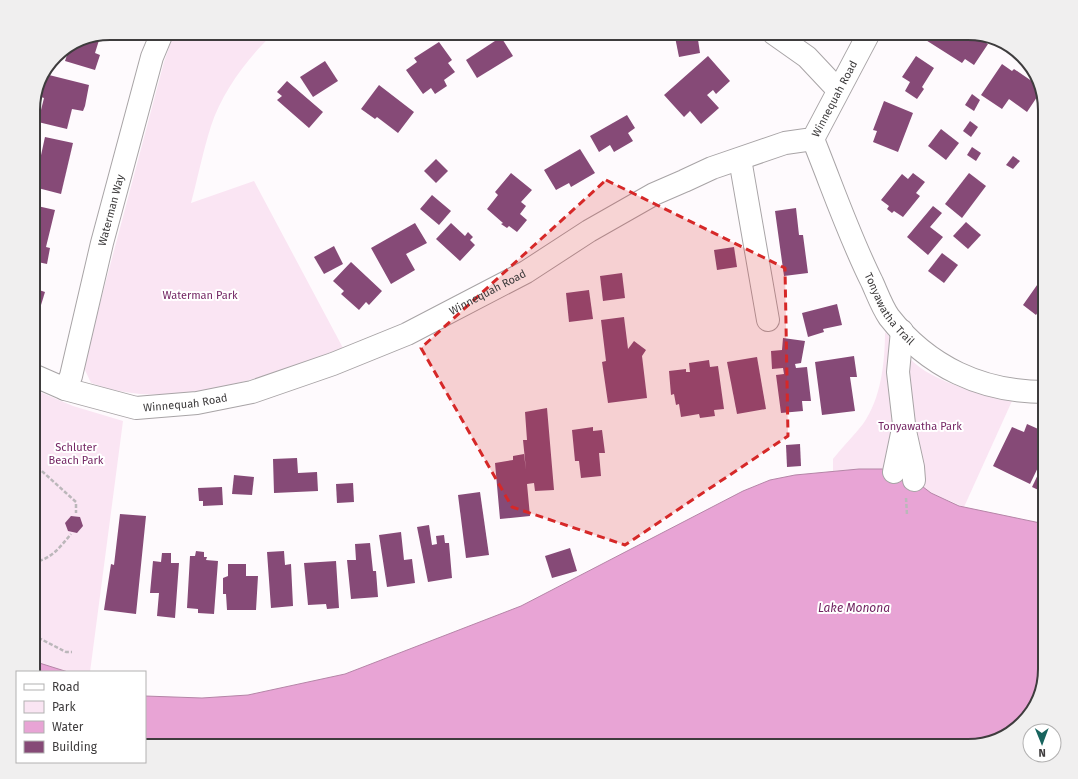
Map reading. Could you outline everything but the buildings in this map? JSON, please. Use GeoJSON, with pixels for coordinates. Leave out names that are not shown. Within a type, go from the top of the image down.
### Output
{"type":"FeatureCollection","features":[{"type":"Feature","properties":{"kind":"street","name":"Waterman Way"},"geometry":{"type":"LineString","coordinates":[[66,389],[102,243],[152,57],[159,40]]}},
{"type":"Feature","properties":{"kind":"street"},"geometry":{"type":"LineString","coordinates":[[783,40],[807,57],[838,90]]}},
{"type":"Feature","properties":{"kind":"street","name":"Winnequah Road"},"geometry":{"type":"LineString","coordinates":[[40,378],[66,389],[136,408],[151,408],[197,403],[252,392],[333,364],[407,334],[526,272],[589,231],[654,194],[712,168],[785,143],[813,139],[865,40]]}},
{"type":"Feature","properties":{"kind":"street","name":"Tonyawatha Trail"},"geometry":{"type":"LineString","coordinates":[[813,139],[862,261],[889,316],[918,349],[938,364],[963,376],[1001,388],[1038,391]]}},
{"type":"Feature","properties":{"kind":"street"},"geometry":{"type":"LineString","coordinates":[[740,159],[768,320]]}},
{"type":"Feature","properties":{"kind":"street"},"geometry":{"type":"LineString","coordinates":[[902,331],[898,372],[904,424],[913,467],[914,480]]}},
{"type":"Feature","properties":{"kind":"street"},"geometry":{"type":"LineString","coordinates":[[894,472],[904,424]]}},
{"type":"Feature","properties":{"kind":"path"},"geometry":{"type":"LineString","coordinates":[[40,469],[76,502],[76,513]]}},
{"type":"Feature","properties":{"kind":"path"},"geometry":{"type":"LineString","coordinates":[[40,560],[54,553],[71,534]]}},
{"type":"Feature","properties":{"kind":"path"},"geometry":{"type":"LineString","coordinates":[[40,639],[66,652],[72,652]]}},
{"type":"Feature","properties":{"kind":"highlighted area"},"geometry":{"type":"Polygon","coordinates":[[[606,180],[785,268],[788,436],[625,545],[512,507],[421,348],[606,180]]]}},
{"type":"Feature","properties":{"kind":"green space","name":"Waterman Park"},"geometry":{"type":"Polygon","coordinates":[[[172,40],[266,40],[237,76],[216,113],[208,135],[191,203],[254,181],[343,348],[251,380],[218,388],[186,393],[153,395],[122,392],[91,383],[85,370],[85,360],[164,62],[172,40]]]}},
{"type":"Feature","properties":{"kind":"green space","name":"Tonyawatha Park"},"geometry":{"type":"Polygon","coordinates":[[[885,332],[914,363],[935,377],[967,389],[1012,401],[964,507],[931,493],[910,477],[859,469],[833,471],[833,459],[863,424],[874,403],[883,368],[885,332]]]}},
{"type":"Feature","properties":{"kind":"green space","name":"Schluter Beach Park"},"geometry":{"type":"Polygon","coordinates":[[[40,392],[73,406],[123,421],[90,671],[65,671],[40,663],[40,392]]]}},
{"type":"Feature","properties":{"kind":"water","name":"Lake Monona"},"geometry":{"type":"Polygon","coordinates":[[[859,469],[882,469],[910,477],[931,493],[959,506],[1038,523],[1037,683],[1031,700],[1018,719],[999,732],[986,737],[968,739],[146,739],[146,696],[202,698],[248,695],[345,674],[521,606],[743,491],[770,480],[795,475],[859,469]]]}},
{"type":"Feature","properties":{"kind":"water"},"geometry":{"type":"Polygon","coordinates":[[[40,663],[65,671],[40,671],[40,663]]]}}]}
